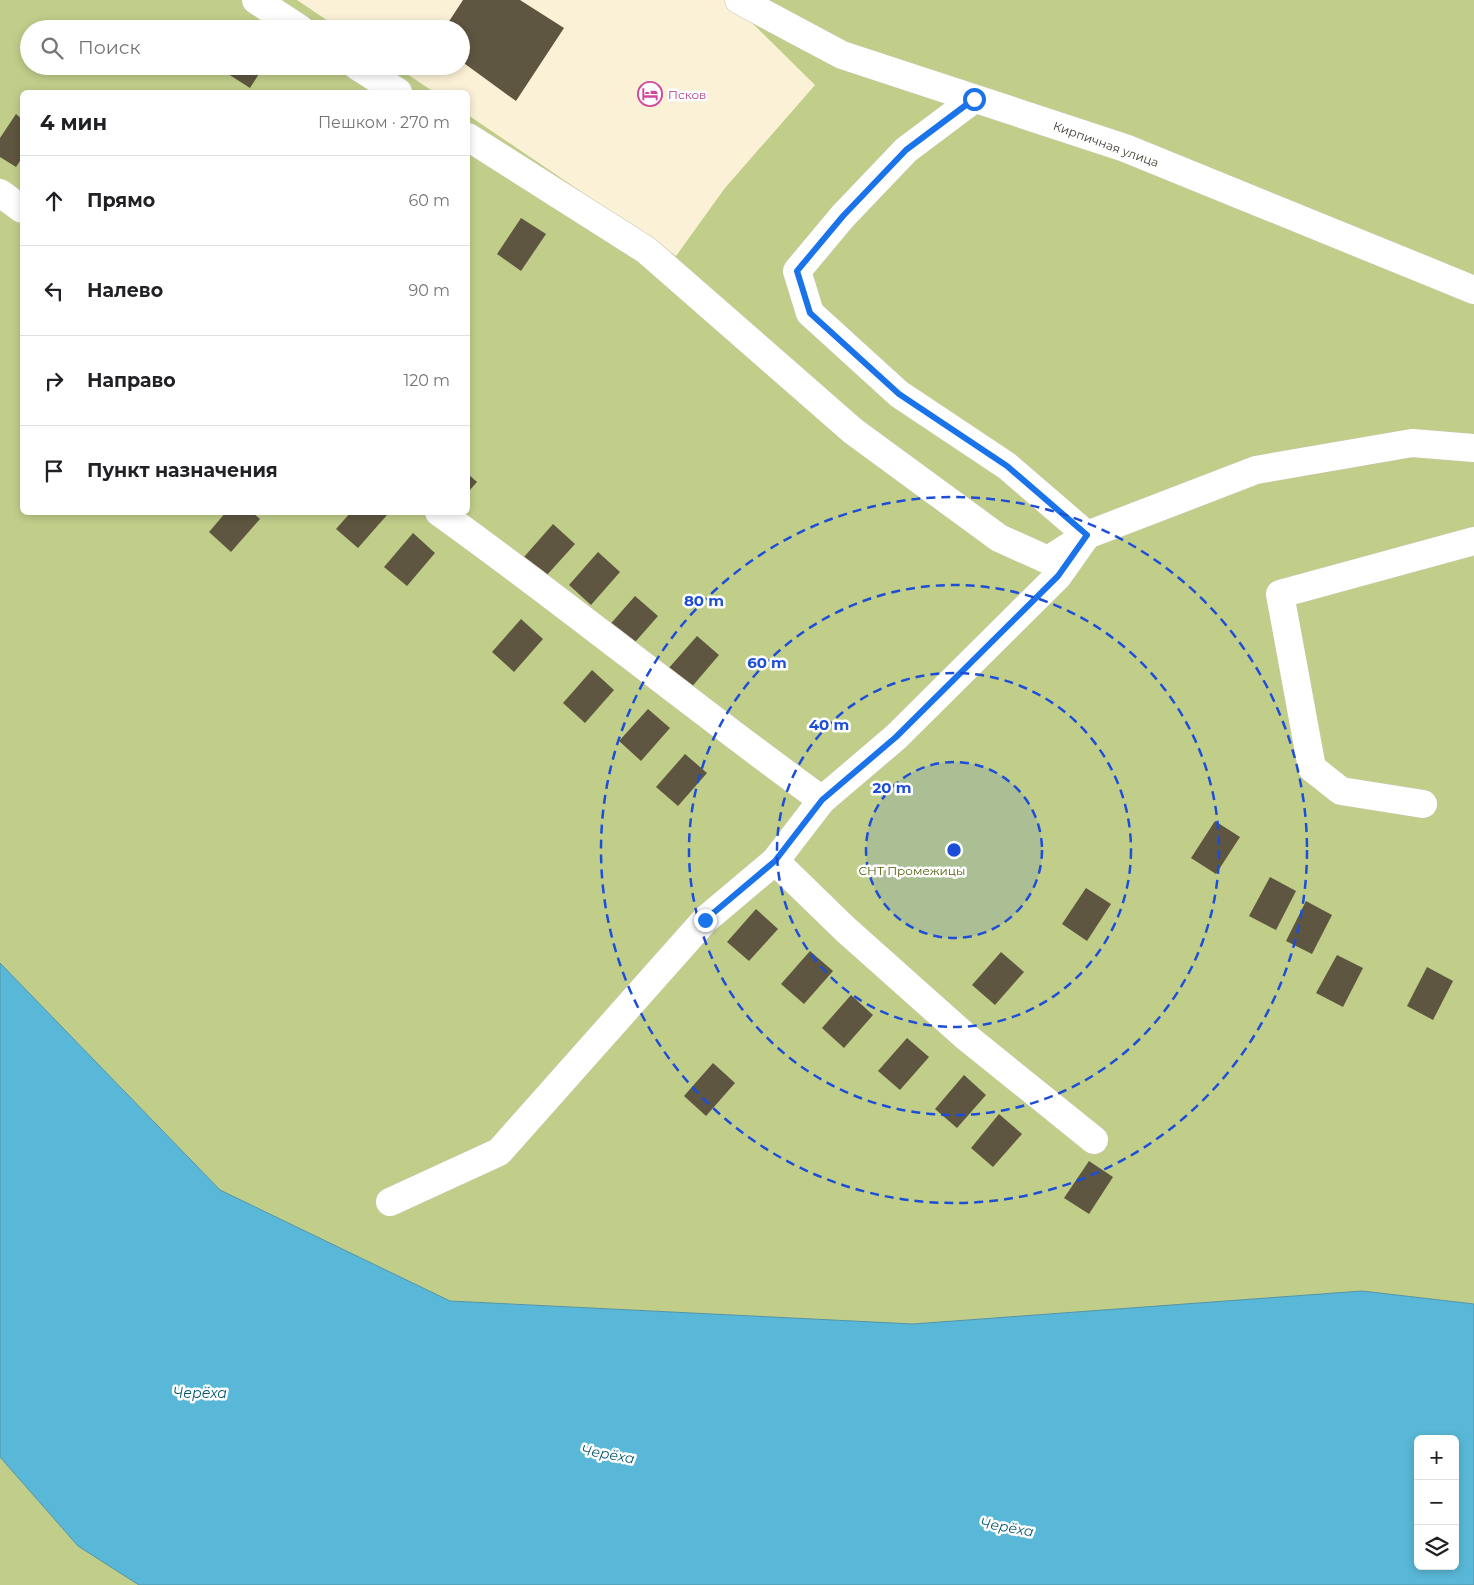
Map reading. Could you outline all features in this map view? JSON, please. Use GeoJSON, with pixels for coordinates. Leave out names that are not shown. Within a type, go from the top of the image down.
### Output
{"type":"FeatureCollection","features":[{"type":"Feature","properties":{"kind":"street"},"geometry":{"type":"LineString","coordinates":[[256,0],[286,20]]}},
{"type":"Feature","properties":{"kind":"street","name":"Кирпичная улица"},"geometry":{"type":"LineString","coordinates":[[739,0],[842,55],[1125,148],[1474,290]]}},
{"type":"Feature","properties":{"kind":"street"},"geometry":{"type":"LineString","coordinates":[[372,75],[395,90]]}},
{"type":"Feature","properties":{"kind":"street"},"geometry":{"type":"LineString","coordinates":[[974,99],[906,150],[843,216],[797,271],[810,313],[892,388],[1007,466],[1087,535]]}},
{"type":"Feature","properties":{"kind":"street"},"geometry":{"type":"LineString","coordinates":[[470,138],[646,250],[853,431],[999,538],[1048,560],[1087,535],[1256,470],[1412,443],[1474,448]]}},
{"type":"Feature","properties":{"kind":"street"},"geometry":{"type":"LineString","coordinates":[[0,193],[20,208]]}},
{"type":"Feature","properties":{"kind":"street"},"geometry":{"type":"LineString","coordinates":[[443,515],[484,544],[730,734],[822,800]]}},
{"type":"Feature","properties":{"kind":"street"},"geometry":{"type":"LineString","coordinates":[[390,1202],[498,1152],[705,920],[775,861],[822,800],[896,737],[1058,576],[1087,535]]}},
{"type":"Feature","properties":{"kind":"street"},"geometry":{"type":"LineString","coordinates":[[1422,804],[1341,791],[1312,768],[1280,594],[1474,541]]}},
{"type":"Feature","properties":{"kind":"street"},"geometry":{"type":"LineString","coordinates":[[775,861],[845,929],[965,1036],[1094,1140]]}},
{"type":"Feature","properties":{"kind":"green space","name":"СНТ Промежицы"},"geometry":{"type":"Polygon","coordinates":[[[0,0],[297,0],[327,20],[20,20],[20,75],[408,75],[431,90],[20,90],[20,515],[470,515],[470,116],[676,256],[725,188],[815,85],[737,8],[741,0],[1474,0],[1474,1304],[1362,1291],[913,1324],[450,1301],[220,1190],[0,963],[0,0]]]}},
{"type":"Feature","properties":{"kind":"green space"},"geometry":{"type":"Polygon","coordinates":[[[0,1457],[78,1546],[139,1585],[0,1585],[0,1457]]]}},
{"type":"Feature","properties":{"kind":"water","name":"Черёха"},"geometry":{"type":"Polygon","coordinates":[[[0,963],[220,1190],[450,1301],[913,1324],[1362,1291],[1474,1304],[1474,1585],[139,1585],[78,1546],[0,1457],[0,963]]]}},
{"type":"Feature","properties":{"kind":"building"},"geometry":{"type":"Polygon","coordinates":[[[463,0],[520,0],[564,28],[516,101],[470,68],[470,20],[450,20],[463,0]]]}},
{"type":"Feature","properties":{"kind":"building"},"geometry":{"type":"Polygon","coordinates":[[[230,75],[258,75],[250,88],[230,75]]]}},
{"type":"Feature","properties":{"kind":"building"},"geometry":{"type":"Polygon","coordinates":[[[16,114],[20,117],[20,161],[16,167],[0,157],[0,138],[16,114]]]}},
{"type":"Feature","properties":{"kind":"building"},"geometry":{"type":"Polygon","coordinates":[[[521,218],[546,234],[521,271],[497,254],[521,218]]]}},
{"type":"Feature","properties":{"kind":"building"},"geometry":{"type":"Polygon","coordinates":[[[470,476],[477,482],[470,490],[470,476]]]}},
{"type":"Feature","properties":{"kind":"building"},"geometry":{"type":"Polygon","coordinates":[[[223,515],[255,515],[260,519],[231,552],[209,532],[223,515]]]}},
{"type":"Feature","properties":{"kind":"building"},"geometry":{"type":"Polygon","coordinates":[[[348,515],[387,515],[358,548],[336,529],[348,515]]]}},
{"type":"Feature","properties":{"kind":"building"},"geometry":{"type":"Polygon","coordinates":[[[553,524],[575,544],[546,576],[524,557],[553,524]]]}},
{"type":"Feature","properties":{"kind":"building"},"geometry":{"type":"Polygon","coordinates":[[[413,533],[435,553],[407,586],[384,567],[413,533]]]}},
{"type":"Feature","properties":{"kind":"building"},"geometry":{"type":"Polygon","coordinates":[[[598,552],[620,572],[591,605],[569,585],[598,552]]]}},
{"type":"Feature","properties":{"kind":"building"},"geometry":{"type":"Polygon","coordinates":[[[635,596],[658,616],[629,649],[606,629],[635,596]]]}},
{"type":"Feature","properties":{"kind":"building"},"geometry":{"type":"Polygon","coordinates":[[[521,619],[543,639],[514,672],[492,652],[521,619]]]}},
{"type":"Feature","properties":{"kind":"building"},"geometry":{"type":"Polygon","coordinates":[[[697,636],[719,655],[690,689],[668,669],[697,636]]]}},
{"type":"Feature","properties":{"kind":"building"},"geometry":{"type":"Polygon","coordinates":[[[592,670],[614,690],[585,723],[563,703],[592,670]]]}},
{"type":"Feature","properties":{"kind":"building"},"geometry":{"type":"Polygon","coordinates":[[[648,709],[670,728],[641,761],[619,741],[648,709]]]}},
{"type":"Feature","properties":{"kind":"building"},"geometry":{"type":"Polygon","coordinates":[[[685,754],[707,773],[678,806],[656,787],[685,754]]]}},
{"type":"Feature","properties":{"kind":"building"},"geometry":{"type":"Polygon","coordinates":[[[1215,821],[1240,837],[1216,874],[1191,858],[1215,821]]]}},
{"type":"Feature","properties":{"kind":"building"},"geometry":{"type":"Polygon","coordinates":[[[1270,877],[1296,891],[1276,930],[1249,916],[1270,877]]]}},
{"type":"Feature","properties":{"kind":"building"},"geometry":{"type":"Polygon","coordinates":[[[1086,888],[1111,904],[1087,941],[1062,924],[1086,888]]]}},
{"type":"Feature","properties":{"kind":"building"},"geometry":{"type":"Polygon","coordinates":[[[1306,901],[1332,915],[1312,954],[1286,941],[1306,901]]]}},
{"type":"Feature","properties":{"kind":"building"},"geometry":{"type":"Polygon","coordinates":[[[756,909],[778,929],[749,961],[727,942],[756,909]]]}},
{"type":"Feature","properties":{"kind":"building"},"geometry":{"type":"Polygon","coordinates":[[[810,951],[833,971],[804,1004],[781,984],[810,951]]]}},
{"type":"Feature","properties":{"kind":"building"},"geometry":{"type":"Polygon","coordinates":[[[1001,952],[1024,972],[995,1005],[972,985],[1001,952]]]}},
{"type":"Feature","properties":{"kind":"building"},"geometry":{"type":"Polygon","coordinates":[[[1337,955],[1363,968],[1343,1007],[1316,993],[1337,955]]]}},
{"type":"Feature","properties":{"kind":"building"},"geometry":{"type":"Polygon","coordinates":[[[1427,967],[1453,981],[1433,1020],[1407,1006],[1427,967]]]}},
{"type":"Feature","properties":{"kind":"building"},"geometry":{"type":"Polygon","coordinates":[[[851,995],[873,1015],[844,1048],[822,1028],[851,995]]]}},
{"type":"Feature","properties":{"kind":"building"},"geometry":{"type":"Polygon","coordinates":[[[907,1038],[929,1057],[900,1090],[878,1071],[907,1038]]]}},
{"type":"Feature","properties":{"kind":"building"},"geometry":{"type":"Polygon","coordinates":[[[713,1063],[735,1083],[706,1116],[684,1096],[713,1063]]]}},
{"type":"Feature","properties":{"kind":"building"},"geometry":{"type":"Polygon","coordinates":[[[964,1075],[986,1095],[957,1128],[935,1109],[964,1075]]]}},
{"type":"Feature","properties":{"kind":"building"},"geometry":{"type":"Polygon","coordinates":[[[999,1114],[1022,1134],[993,1167],[971,1148],[999,1114]]]}},
{"type":"Feature","properties":{"kind":"building"},"geometry":{"type":"Polygon","coordinates":[[[1089,1161],[1113,1177],[1089,1214],[1064,1198],[1089,1161]]]}},
{"type":"Feature","properties":{"kind":"place","name":"Псков"},"geometry":{"type":"Point","coordinates":[650,94]}},
{"type":"Feature","properties":{"kind":"route"},"geometry":{"type":"LineString","coordinates":[[705,920],[775,861],[822,800],[896,737],[1058,576],[1087,535],[1007,466],[899,394],[810,313],[797,271],[843,216],[906,150],[974,99]]}}]}
